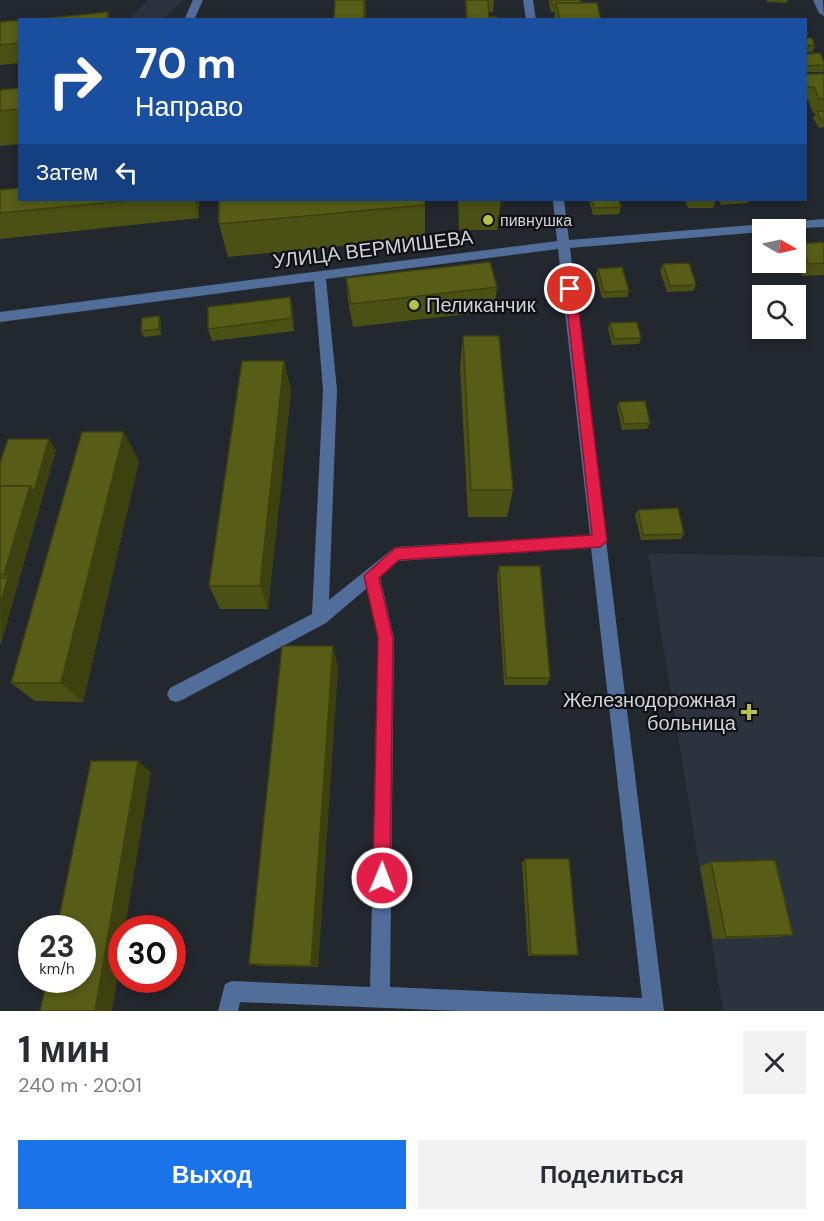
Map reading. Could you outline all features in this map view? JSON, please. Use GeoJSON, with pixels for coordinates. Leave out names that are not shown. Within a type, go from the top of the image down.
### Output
{"type":"FeatureCollection","features":[{"type":"Feature","properties":{"kind":"street"},"geometry":{"type":"LineString","coordinates":[[190,18],[198,0]]}},
{"type":"Feature","properties":{"kind":"street"},"geometry":{"type":"LineString","coordinates":[[528,0],[531,18]]}},
{"type":"Feature","properties":{"kind":"street"},"geometry":{"type":"LineString","coordinates":[[818,0],[824,13]]}},
{"type":"Feature","properties":{"kind":"street"},"geometry":{"type":"LineString","coordinates":[[228,1011],[232,991],[654,1010],[558,201]]}},
{"type":"Feature","properties":{"kind":"street","name":"УЛИЦА ВЕРМИШЕВА"},"geometry":{"type":"LineString","coordinates":[[0,317],[565,244],[824,223]]}},
{"type":"Feature","properties":{"kind":"street"},"geometry":{"type":"LineString","coordinates":[[320,276],[330,390],[320,618]]}},
{"type":"Feature","properties":{"kind":"street"},"geometry":{"type":"LineString","coordinates":[[176,694],[320,618],[372,576],[395,554],[600,541]]}},
{"type":"Feature","properties":{"kind":"street"},"geometry":{"type":"LineString","coordinates":[[372,576],[386,638],[380,998]]}},
{"type":"Feature","properties":{"kind":"shaded area"},"geometry":{"type":"Polygon","coordinates":[[[148,0],[183,0],[165,18],[129,18],[148,0]]]}},
{"type":"Feature","properties":{"kind":"shaded area","name":"Железнодорожная больница"},"geometry":{"type":"Polygon","coordinates":[[[648,553],[824,557],[824,1011],[723,1011],[648,553]]]}},
{"type":"Feature","properties":{"kind":"building"},"geometry":{"type":"Polygon","coordinates":[[[335,0],[364,0],[364,18],[334,18],[335,0]]]}},
{"type":"Feature","properties":{"kind":"building"},"geometry":{"type":"Polygon","coordinates":[[[466,0],[488,0],[489,17],[497,17],[497,18],[467,18],[466,0]]]}},
{"type":"Feature","properties":{"kind":"building"},"geometry":{"type":"Polygon","coordinates":[[[551,0],[580,0],[581,3],[552,5],[551,0]]]}},
{"type":"Feature","properties":{"kind":"building"},"geometry":{"type":"Polygon","coordinates":[[[556,3],[597,3],[601,18],[560,18],[556,3]]]}},
{"type":"Feature","properties":{"kind":"building"},"geometry":{"type":"Polygon","coordinates":[[[108,12],[108,18],[49,18],[108,12]]]}},
{"type":"Feature","properties":{"kind":"building"},"geometry":{"type":"Polygon","coordinates":[[[18,20],[18,43],[0,45],[0,22],[18,20]]]}},
{"type":"Feature","properties":{"kind":"building"},"geometry":{"type":"Polygon","coordinates":[[[807,38],[812,38],[815,46],[807,45],[807,38]]]}},
{"type":"Feature","properties":{"kind":"building"},"geometry":{"type":"Polygon","coordinates":[[[820,53],[824,65],[807,66],[807,54],[820,53]]]}},
{"type":"Feature","properties":{"kind":"building"},"geometry":{"type":"Polygon","coordinates":[[[807,74],[824,74],[824,99],[819,99],[814,87],[807,87],[807,74]]]}},
{"type":"Feature","properties":{"kind":"building"},"geometry":{"type":"Polygon","coordinates":[[[18,88],[18,109],[0,111],[0,90],[18,88]]]}},
{"type":"Feature","properties":{"kind":"building"},"geometry":{"type":"Polygon","coordinates":[[[817,111],[824,111],[824,121],[822,121],[817,111]]]}},
{"type":"Feature","properties":{"kind":"building"},"geometry":{"type":"Polygon","coordinates":[[[18,188],[18,201],[124,201],[0,213],[0,190],[18,188]]]}},
{"type":"Feature","properties":{"kind":"building"},"geometry":{"type":"Polygon","coordinates":[[[219,201],[424,201],[425,205],[219,224],[219,201]]]}},
{"type":"Feature","properties":{"kind":"building"},"geometry":{"type":"Polygon","coordinates":[[[592,201],[619,201],[621,207],[594,208],[592,201]]]}},
{"type":"Feature","properties":{"kind":"building"},"geometry":{"type":"Polygon","coordinates":[[[824,242],[824,263],[809,264],[806,258],[806,243],[824,242]]]}},
{"type":"Feature","properties":{"kind":"building"},"geometry":{"type":"Polygon","coordinates":[[[490,262],[497,287],[351,304],[346,278],[490,262]]]}},
{"type":"Feature","properties":{"kind":"building"},"geometry":{"type":"Polygon","coordinates":[[[689,263],[696,285],[670,286],[663,264],[689,263]]]}},
{"type":"Feature","properties":{"kind":"building"},"geometry":{"type":"Polygon","coordinates":[[[622,267],[629,291],[604,292],[598,269],[622,267]]]}},
{"type":"Feature","properties":{"kind":"building"},"geometry":{"type":"Polygon","coordinates":[[[290,297],[292,318],[208,329],[208,307],[290,297]]]}},
{"type":"Feature","properties":{"kind":"building"},"geometry":{"type":"Polygon","coordinates":[[[159,316],[159,329],[141,331],[142,318],[159,316]]]}},
{"type":"Feature","properties":{"kind":"building"},"geometry":{"type":"Polygon","coordinates":[[[637,322],[641,338],[614,339],[610,323],[637,322]]]}},
{"type":"Feature","properties":{"kind":"building"},"geometry":{"type":"Polygon","coordinates":[[[463,336],[499,336],[513,490],[471,490],[463,336]]]}},
{"type":"Feature","properties":{"kind":"building"},"geometry":{"type":"Polygon","coordinates":[[[242,361],[284,361],[260,586],[209,586],[242,361]]]}},
{"type":"Feature","properties":{"kind":"building"},"geometry":{"type":"Polygon","coordinates":[[[645,401],[650,423],[624,424],[619,402],[645,401]]]}},
{"type":"Feature","properties":{"kind":"building"},"geometry":{"type":"Polygon","coordinates":[[[82,432],[124,432],[61,683],[11,683],[82,432]]]}},
{"type":"Feature","properties":{"kind":"building"},"geometry":{"type":"Polygon","coordinates":[[[8,439],[49,439],[34,491],[30,486],[0,486],[0,463],[8,439]]]}},
{"type":"Feature","properties":{"kind":"building"},"geometry":{"type":"Polygon","coordinates":[[[0,486],[30,486],[4,574],[0,574],[0,486]]]}},
{"type":"Feature","properties":{"kind":"building"},"geometry":{"type":"Polygon","coordinates":[[[678,508],[684,534],[643,535],[638,510],[678,508]]]}},
{"type":"Feature","properties":{"kind":"building"},"geometry":{"type":"Polygon","coordinates":[[[499,566],[540,566],[550,678],[506,678],[499,566]]]}},
{"type":"Feature","properties":{"kind":"building"},"geometry":{"type":"Polygon","coordinates":[[[0,578],[8,578],[0,604],[0,578]]]}},
{"type":"Feature","properties":{"kind":"building"},"geometry":{"type":"Polygon","coordinates":[[[282,646],[333,646],[311,966],[249,964],[282,646]]]}},
{"type":"Feature","properties":{"kind":"building"},"geometry":{"type":"Polygon","coordinates":[[[91,761],[138,761],[112,915],[108,915],[108,935],[95,1011],[40,1011],[44,993],[96,993],[96,915],[60,915],[91,761]]]}},
{"type":"Feature","properties":{"kind":"building"},"geometry":{"type":"Polygon","coordinates":[[[525,859],[569,859],[578,955],[531,955],[525,859]]]}},
{"type":"Feature","properties":{"kind":"building"},"geometry":{"type":"Polygon","coordinates":[[[775,860],[793,935],[726,937],[711,862],[775,860]]]}},
{"type":"Feature","properties":{"kind":"place","name":"пивнушка"},"geometry":{"type":"Point","coordinates":[488,220]}},
{"type":"Feature","properties":{"kind":"place","name":"Пеликанчик"},"geometry":{"type":"Point","coordinates":[414,305]}},
{"type":"Feature","properties":{"kind":"place","name":"Железнодорожная больница"},"geometry":{"type":"Point","coordinates":[749,712]}},
{"type":"Feature","properties":{"kind":"route"},"geometry":{"type":"LineString","coordinates":[[382,878],[386,638],[372,576],[395,554],[600,541],[570,289]]}}]}
